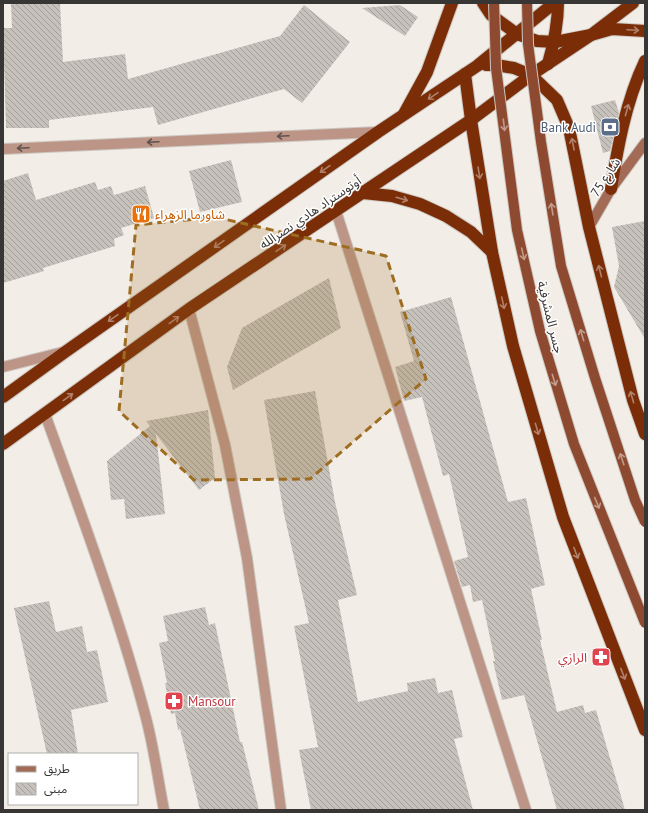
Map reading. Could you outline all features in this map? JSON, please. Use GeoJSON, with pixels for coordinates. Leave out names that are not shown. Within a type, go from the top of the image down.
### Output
{"type":"FeatureCollection","features":[{"type":"Feature","properties":{"kind":"highway"},"geometry":{"type":"LineString","coordinates":[[403,116],[427,72],[452,3]]}},
{"type":"Feature","properties":{"kind":"highway"},"geometry":{"type":"LineString","coordinates":[[482,3],[491,15],[517,34],[537,41],[555,42],[612,29],[645,31]]}},
{"type":"Feature","properties":{"kind":"highway","name":"أوتوستراد هادي نصرالله"},"geometry":{"type":"LineString","coordinates":[[3,397],[378,132],[477,66],[554,3]]}},
{"type":"Feature","properties":{"kind":"highway"},"geometry":{"type":"LineString","coordinates":[[548,64],[555,42],[558,21],[558,3]]}},
{"type":"Feature","properties":{"kind":"highway","name":"أوتوستراد هادي نصرالله"},"geometry":{"type":"LineString","coordinates":[[3,444],[189,309],[471,120],[531,75],[591,35],[633,3]]}},
{"type":"Feature","properties":{"kind":"highway"},"geometry":{"type":"LineString","coordinates":[[611,189],[617,151],[626,113],[638,76],[645,61]]}},
{"type":"Feature","properties":{"kind":"highway"},"geometry":{"type":"LineString","coordinates":[[477,66],[496,65],[514,68],[531,75],[557,100],[569,128],[589,227],[633,400],[645,434]]}},
{"type":"Feature","properties":{"kind":"highway"},"geometry":{"type":"LineString","coordinates":[[465,74],[492,252],[513,346],[563,517],[645,730]]}},
{"type":"Feature","properties":{"kind":"highway"},"geometry":{"type":"LineString","coordinates":[[363,193],[392,196],[420,204],[440,213],[471,232],[492,252]]}},
{"type":"Feature","properties":{"kind":"main road","name":"جسر المشرفية"},"geometry":{"type":"LineString","coordinates":[[494,3],[496,68],[517,230],[540,331],[574,444],[645,623]]}},
{"type":"Feature","properties":{"kind":"main road","name":"جسر المشرفية"},"geometry":{"type":"LineString","coordinates":[[527,3],[528,44],[541,142],[561,266],[595,378],[635,500],[645,522]]}},
{"type":"Feature","properties":{"kind":"street"},"geometry":{"type":"LineString","coordinates":[[3,149],[378,132]]}},
{"type":"Feature","properties":{"kind":"street","name":"شارع 75"},"geometry":{"type":"LineString","coordinates":[[589,227],[611,189],[645,143]]}},
{"type":"Feature","properties":{"kind":"street"},"geometry":{"type":"LineString","coordinates":[[336,211],[526,810]]}},
{"type":"Feature","properties":{"kind":"street"},"geometry":{"type":"LineString","coordinates":[[189,309],[225,445],[247,558],[281,810]]}},
{"type":"Feature","properties":{"kind":"street"},"geometry":{"type":"LineString","coordinates":[[3,367],[65,352]]}},
{"type":"Feature","properties":{"kind":"street"},"geometry":{"type":"LineString","coordinates":[[45,414],[127,651],[147,719],[164,810]]}},
{"type":"Feature","properties":{"kind":"highlighted area"},"geometry":{"type":"Polygon","coordinates":[[[215,217],[386,256],[426,379],[310,479],[194,480],[119,411],[136,225],[215,217]]]}},
{"type":"Feature","properties":{"kind":"building"},"geometry":{"type":"Polygon","coordinates":[[[11,3],[60,3],[63,62],[125,54],[128,79],[280,36],[304,5],[350,42],[302,103],[284,89],[158,125],[153,107],[49,120],[49,128],[6,128],[3,28],[12,28],[11,3]]]}},
{"type":"Feature","properties":{"kind":"building"},"geometry":{"type":"Polygon","coordinates":[[[400,5],[418,17],[405,36],[362,8],[400,5]]]}},
{"type":"Feature","properties":{"kind":"building"},"geometry":{"type":"Polygon","coordinates":[[[615,100],[619,113],[610,151],[603,153],[591,106],[615,100]]]}},
{"type":"Feature","properties":{"kind":"building"},"geometry":{"type":"Polygon","coordinates":[[[231,160],[242,202],[200,212],[189,171],[231,160]]]}},
{"type":"Feature","properties":{"kind":"building"},"geometry":{"type":"Polygon","coordinates":[[[28,173],[36,200],[95,182],[98,190],[111,186],[114,195],[145,186],[154,218],[121,228],[124,235],[114,239],[115,246],[43,268],[44,271],[3,283],[3,181],[28,173]]]}},
{"type":"Feature","properties":{"kind":"building"},"geometry":{"type":"Polygon","coordinates":[[[645,221],[645,339],[614,287],[619,266],[612,227],[645,221]]]}},
{"type":"Feature","properties":{"kind":"building"},"geometry":{"type":"Polygon","coordinates":[[[329,278],[341,328],[233,390],[227,367],[242,328],[329,278]]]}},
{"type":"Feature","properties":{"kind":"building"},"geometry":{"type":"Polygon","coordinates":[[[451,297],[508,502],[526,498],[545,585],[531,589],[542,640],[540,640],[557,712],[583,705],[585,713],[596,710],[625,810],[557,810],[524,695],[502,700],[482,600],[473,602],[470,585],[462,587],[454,561],[468,557],[449,474],[443,476],[422,397],[404,401],[395,367],[414,361],[400,312],[451,297]]]}},
{"type":"Feature","properties":{"kind":"building"},"geometry":{"type":"Polygon","coordinates":[[[315,391],[335,502],[357,595],[338,600],[358,702],[408,691],[407,683],[435,678],[438,693],[452,690],[463,737],[454,739],[473,810],[311,810],[299,750],[318,747],[294,626],[309,623],[284,514],[264,400],[315,391]]]}},
{"type":"Feature","properties":{"kind":"building"},"geometry":{"type":"Polygon","coordinates":[[[208,410],[215,478],[199,490],[156,434],[165,514],[126,519],[124,499],[111,500],[107,461],[150,426],[146,421],[208,410]]]}},
{"type":"Feature","properties":{"kind":"building"},"geometry":{"type":"Polygon","coordinates":[[[49,601],[56,632],[82,626],[87,652],[97,650],[108,702],[71,710],[78,753],[47,753],[14,608],[49,601]]]}},
{"type":"Feature","properties":{"kind":"building"},"geometry":{"type":"Polygon","coordinates":[[[205,607],[209,625],[215,623],[240,742],[242,742],[259,810],[200,810],[180,729],[178,730],[175,713],[171,714],[165,683],[167,683],[159,643],[168,641],[163,616],[205,607]]]}},
{"type":"Feature","properties":{"kind":"place","name":"Bank Audi"},"geometry":{"type":"Point","coordinates":[610,127]}},
{"type":"Feature","properties":{"kind":"place","name":"شاورما الزهراء"},"geometry":{"type":"Point","coordinates":[141,214]}},
{"type":"Feature","properties":{"kind":"place","name":"الرازي"},"geometry":{"type":"Point","coordinates":[601,657]}},
{"type":"Feature","properties":{"kind":"place","name":"Mansour"},"geometry":{"type":"Point","coordinates":[174,701]}}]}
